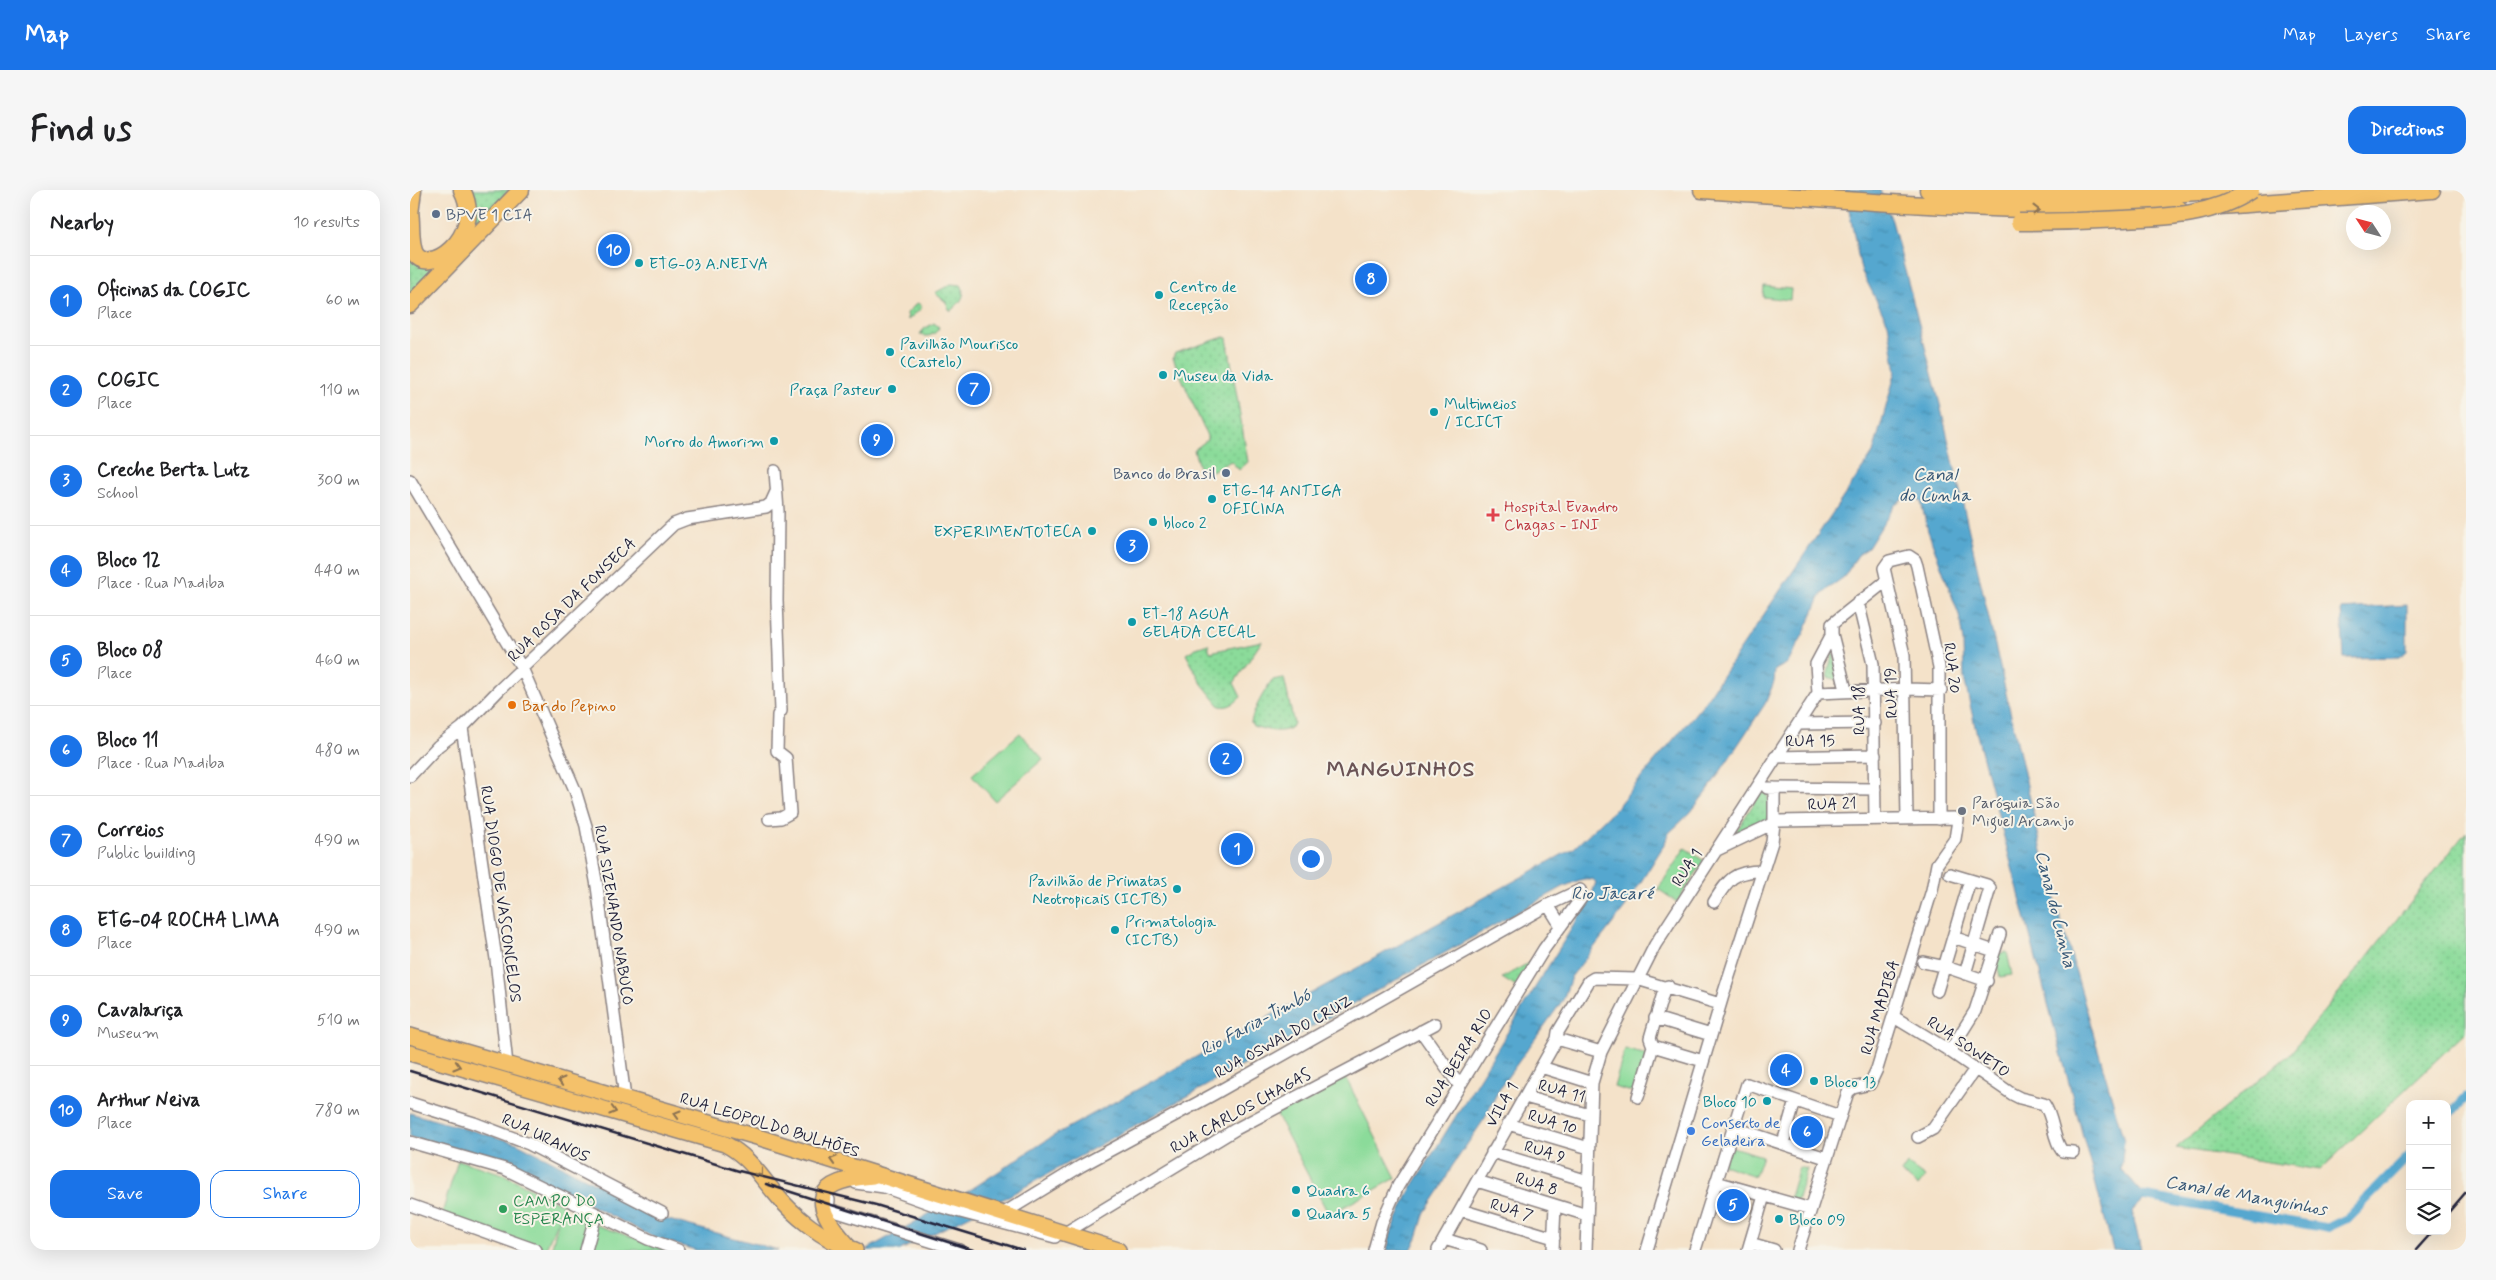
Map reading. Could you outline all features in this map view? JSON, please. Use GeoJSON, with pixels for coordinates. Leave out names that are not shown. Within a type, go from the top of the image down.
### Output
{"type":"FeatureCollection","features":[{"type":"Feature","properties":{"kind":"highway"},"geometry":{"type":"LineString","coordinates":[[413,190],[410,213],[414,251],[418,257],[424,260],[434,260],[452,248],[462,238],[469,213],[467,200],[462,190]]}},
{"type":"Feature","properties":{"kind":"highway"},"geometry":{"type":"LineString","coordinates":[[410,305],[521,190]]}},
{"type":"Feature","properties":{"kind":"highway"},"geometry":{"type":"LineString","coordinates":[[1702,190],[1908,205],[2124,211],[2270,203],[2432,190]]}},
{"type":"Feature","properties":{"kind":"highway"},"geometry":{"type":"LineString","coordinates":[[1928,190],[2078,197],[2159,196],[2223,190]]}},
{"type":"Feature","properties":{"kind":"highway"},"geometry":{"type":"LineString","coordinates":[[1908,205],[2019,222],[2074,222],[2181,215],[2221,206],[2251,190]]}},
{"type":"Feature","properties":{"kind":"highway"},"geometry":{"type":"LineString","coordinates":[[2270,203],[2328,190]]}},
{"type":"Feature","properties":{"kind":"main road","name":"RUA LEOPOLDO BULHÕES"},"geometry":{"type":"LineString","coordinates":[[410,1036],[625,1098],[880,1175],[950,1198],[984,1213],[1004,1213],[1118,1250]]}},
{"type":"Feature","properties":{"kind":"main road","name":"RUA LEOPOLDO BULHÕES"},"geometry":{"type":"LineString","coordinates":[[410,1053],[725,1144],[748,1160],[779,1198],[815,1230],[853,1250]]}},
{"type":"Feature","properties":{"kind":"main road"},"geometry":{"type":"LineString","coordinates":[[853,1250],[828,1224],[822,1208],[822,1198],[827,1190],[851,1178],[880,1175]]}},
{"type":"Feature","properties":{"kind":"street"},"geometry":{"type":"LineString","coordinates":[[769,819],[780,818],[790,813],[786,758],[776,751],[778,715],[781,711],[777,594],[778,511],[775,471]]}},
{"type":"Feature","properties":{"kind":"street","name":"RUA SIZENANDO NABUCO"},"geometry":{"type":"LineString","coordinates":[[410,480],[522,668],[564,762],[586,826],[597,886],[625,1098]]}},
{"type":"Feature","properties":{"kind":"street","name":"RUA ROSA DA FONSECA"},"geometry":{"type":"LineString","coordinates":[[410,776],[438,746],[462,728],[522,668],[674,524],[687,519],[766,507],[771,503],[776,492]]}},
{"type":"Feature","properties":{"kind":"street","name":"RUA 20"},"geometry":{"type":"LineString","coordinates":[[1884,568],[1889,561],[1902,557],[1909,556],[1915,560],[1939,667],[1941,690],[1939,819]]}},
{"type":"Feature","properties":{"kind":"street","name":"RUA 19"},"geometry":{"type":"LineString","coordinates":[[1884,568],[1904,655],[1907,689],[1907,820]]}},
{"type":"Feature","properties":{"kind":"street"},"geometry":{"type":"LineString","coordinates":[[1846,690],[1832,634],[1833,622],[1886,581]]}},
{"type":"Feature","properties":{"kind":"street","name":"RUA 18"},"geometry":{"type":"LineString","coordinates":[[1858,602],[1873,664],[1875,690],[1875,819]]}},
{"type":"Feature","properties":{"kind":"street"},"geometry":{"type":"LineString","coordinates":[[1832,634],[1816,664],[1818,692],[1907,689],[1941,690]]}},
{"type":"Feature","properties":{"kind":"street","name":"RUA 1"},"geometry":{"type":"LineString","coordinates":[[1586,1250],[1592,1083],[1601,1052],[1655,945],[1818,692]]}},
{"type":"Feature","properties":{"kind":"street"},"geometry":{"type":"LineString","coordinates":[[1798,724],[1875,723]]}},
{"type":"Feature","properties":{"kind":"street","name":"RUA DIOGO DE VASCONCELOS"},"geometry":{"type":"LineString","coordinates":[[462,728],[495,950],[506,1065]]}},
{"type":"Feature","properties":{"kind":"street","name":"RUA 15"},"geometry":{"type":"LineString","coordinates":[[1775,757],[1875,755]]}},
{"type":"Feature","properties":{"kind":"street"},"geometry":{"type":"LineString","coordinates":[[1756,788],[1875,789]]}},
{"type":"Feature","properties":{"kind":"street"},"geometry":{"type":"LineString","coordinates":[[1647,1250],[1720,1004],[1772,842],[1774,788]]}},
{"type":"Feature","properties":{"kind":"street","name":"RUA 21"},"geometry":{"type":"LineString","coordinates":[[1716,851],[1774,823],[1956,818]]}},
{"type":"Feature","properties":{"kind":"street","name":"RUA MADIBA"},"geometry":{"type":"LineString","coordinates":[[1798,1250],[1826,1158],[1850,1090],[1867,1086],[1873,1079],[1894,1017],[1932,890],[1937,864],[1958,832],[1959,824],[1956,818]]}},
{"type":"Feature","properties":{"kind":"street"},"geometry":{"type":"LineString","coordinates":[[1714,902],[1735,874],[1743,871],[1762,871]]}},
{"type":"Feature","properties":{"kind":"street"},"geometry":{"type":"LineString","coordinates":[[1950,874],[1987,885],[1990,888],[1965,974]]}},
{"type":"Feature","properties":{"kind":"street"},"geometry":{"type":"LineString","coordinates":[[1937,991],[1970,880]]}},
{"type":"Feature","properties":{"kind":"street","name":"RUA OSWALDO CRUZ"},"geometry":{"type":"LineString","coordinates":[[1004,1213],[1081,1166],[1214,1094],[1548,905],[1580,890]]}},
{"type":"Feature","properties":{"kind":"street","name":"RUA BEIRA RIO"},"geometry":{"type":"LineString","coordinates":[[1374,1250],[1382,1222],[1398,1186],[1544,949],[1582,897],[1580,890]]}},
{"type":"Feature","properties":{"kind":"street"},"geometry":{"type":"LineString","coordinates":[[1548,905],[1561,926]]}},
{"type":"Feature","properties":{"kind":"street"},"geometry":{"type":"LineString","coordinates":[[1950,1051],[1975,1011],[2000,934]]}},
{"type":"Feature","properties":{"kind":"street"},"geometry":{"type":"LineString","coordinates":[[1953,938],[1994,951]]}},
{"type":"Feature","properties":{"kind":"street"},"geometry":{"type":"LineString","coordinates":[[1923,962],[1986,981]]}},
{"type":"Feature","properties":{"kind":"street","name":"VILA 1"},"geometry":{"type":"LineString","coordinates":[[1438,1250],[1557,1039],[1558,1032],[1589,981],[1594,978],[1637,979]]}},
{"type":"Feature","properties":{"kind":"street"},"geometry":{"type":"LineString","coordinates":[[1637,979],[1668,986],[1720,1004]]}},
{"type":"Feature","properties":{"kind":"street"},"geometry":{"type":"LineString","coordinates":[[1638,1096],[1653,1046],[1650,1038],[1655,1018],[1664,990],[1668,986]]}},
{"type":"Feature","properties":{"kind":"street","name":"RUA SOWETO"},"geometry":{"type":"LineString","coordinates":[[1894,1017],[1950,1051],[2012,1094],[2044,1104],[2052,1118],[2058,1146],[2062,1151],[2073,1152]]}},
{"type":"Feature","properties":{"kind":"street"},"geometry":{"type":"LineString","coordinates":[[1655,1018],[1711,1035]]}},
{"type":"Feature","properties":{"kind":"street","name":"RUA CARLOS CHAGAS"},"geometry":{"type":"LineString","coordinates":[[1065,1234],[1236,1129],[1435,1024]]}},
{"type":"Feature","properties":{"kind":"street"},"geometry":{"type":"LineString","coordinates":[[1421,1031],[1459,1085]]}},
{"type":"Feature","properties":{"kind":"street"},"geometry":{"type":"LineString","coordinates":[[1557,1039],[1601,1052]]}},
{"type":"Feature","properties":{"kind":"street"},"geometry":{"type":"LineString","coordinates":[[1653,1046],[1703,1061]]}},
{"type":"Feature","properties":{"kind":"street"},"geometry":{"type":"LineString","coordinates":[[1541,1067],[1592,1083]]}},
{"type":"Feature","properties":{"kind":"street"},"geometry":{"type":"LineString","coordinates":[[1918,1137],[1933,1129],[1975,1069]]}},
{"type":"Feature","properties":{"kind":"street"},"geometry":{"type":"LineString","coordinates":[[1695,1250],[1746,1084],[1840,1116]]}},
{"type":"Feature","properties":{"kind":"street","name":"RUA 11"},"geometry":{"type":"LineString","coordinates":[[1525,1097],[1590,1115]]}},
{"type":"Feature","properties":{"kind":"street"},"geometry":{"type":"LineString","coordinates":[[1783,1144],[1795,1101]]}},
{"type":"Feature","properties":{"kind":"street","name":"RUA URANOS"},"geometry":{"type":"LineString","coordinates":[[410,1103],[474,1123],[530,1144],[662,1213]]}},
{"type":"Feature","properties":{"kind":"street","name":"RUA 10"},"geometry":{"type":"LineString","coordinates":[[1508,1124],[1589,1148]]}},
{"type":"Feature","properties":{"kind":"street"},"geometry":{"type":"LineString","coordinates":[[1732,1127],[1826,1158]]}},
{"type":"Feature","properties":{"kind":"street"},"geometry":{"type":"LineString","coordinates":[[410,1142],[505,1169],[648,1239],[678,1250]]}},
{"type":"Feature","properties":{"kind":"street","name":"RUA 9"},"geometry":{"type":"LineString","coordinates":[[1492,1152],[1588,1181]]}},
{"type":"Feature","properties":{"kind":"street","name":"RUA 8"},"geometry":{"type":"LineString","coordinates":[[1476,1181],[1587,1215]]}},
{"type":"Feature","properties":{"kind":"street"},"geometry":{"type":"LineString","coordinates":[[1716,1182],[1811,1209]]}},
{"type":"Feature","properties":{"kind":"street"},"geometry":{"type":"LineString","coordinates":[[959,1250],[828,1209],[829,1201],[834,1192],[843,1186],[868,1183],[934,1205],[984,1213],[1100,1250]]}},
{"type":"Feature","properties":{"kind":"street"},"geometry":{"type":"LineString","coordinates":[[1764,1196],[1749,1247],[1774,1250]]}},
{"type":"Feature","properties":{"kind":"street"},"geometry":{"type":"LineString","coordinates":[[410,1205],[536,1250]]}},
{"type":"Feature","properties":{"kind":"street"},"geometry":{"type":"LineString","coordinates":[[1553,1250],[1555,1206]]}},
{"type":"Feature","properties":{"kind":"street","name":"RUA 7"},"geometry":{"type":"LineString","coordinates":[[1461,1210],[1554,1238]]}},
{"type":"Feature","properties":{"kind":"street"},"geometry":{"type":"LineString","coordinates":[[586,1250],[596,1214]]}},
{"type":"Feature","properties":{"kind":"street"},"geometry":{"type":"LineString","coordinates":[[1444,1239],[1481,1250]]}},
{"type":"Feature","properties":{"kind":"green space"},"geometry":{"type":"Polygon","coordinates":[[[466,190],[509,190],[469,236],[466,190]]]}},
{"type":"Feature","properties":{"kind":"green space"},"geometry":{"type":"Polygon","coordinates":[[[410,259],[425,267],[438,266],[410,299],[410,259]]]}},
{"type":"Feature","properties":{"kind":"green space"},"geometry":{"type":"Polygon","coordinates":[[[951,284],[961,285],[963,296],[959,303],[950,311],[946,302],[935,293],[951,284]]]}},
{"type":"Feature","properties":{"kind":"green space"},"geometry":{"type":"Polygon","coordinates":[[[1764,286],[1791,289],[1790,300],[1763,297],[1764,286]]]}},
{"type":"Feature","properties":{"kind":"green space"},"geometry":{"type":"Polygon","coordinates":[[[917,303],[921,305],[921,309],[908,320],[907,313],[917,303]]]}},
{"type":"Feature","properties":{"kind":"green space"},"geometry":{"type":"Polygon","coordinates":[[[934,323],[939,327],[934,334],[926,336],[920,334],[924,329],[934,323]]]}},
{"type":"Feature","properties":{"kind":"green space"},"geometry":{"type":"Polygon","coordinates":[[[1224,337],[1227,338],[1248,462],[1239,470],[1231,461],[1204,475],[1201,474],[1194,450],[1207,440],[1207,436],[1173,358],[1175,353],[1224,337]]]}},
{"type":"Feature","properties":{"kind":"green space"},"geometry":{"type":"Polygon","coordinates":[[[1262,641],[1234,683],[1241,697],[1232,704],[1220,706],[1202,684],[1186,654],[1208,644],[1210,652],[1262,641]]]}},
{"type":"Feature","properties":{"kind":"green space"},"geometry":{"type":"Polygon","coordinates":[[[1833,650],[1839,680],[1827,677],[1833,650]]]}},
{"type":"Feature","properties":{"kind":"green space"},"geometry":{"type":"Polygon","coordinates":[[[1284,678],[1294,724],[1290,728],[1281,731],[1253,726],[1251,722],[1254,711],[1272,680],[1284,678]]]}},
{"type":"Feature","properties":{"kind":"green space"},"geometry":{"type":"Polygon","coordinates":[[[1020,733],[1043,759],[995,801],[972,775],[1020,733]]]}},
{"type":"Feature","properties":{"kind":"green space"},"geometry":{"type":"Polygon","coordinates":[[[1764,791],[1768,793],[1769,819],[1733,836],[1760,794],[1764,791]]]}},
{"type":"Feature","properties":{"kind":"green space"},"geometry":{"type":"Polygon","coordinates":[[[2466,832],[2466,1032],[2320,1170],[2176,1148],[2290,1054],[2466,832]]]}},
{"type":"Feature","properties":{"kind":"green space"},"geometry":{"type":"Polygon","coordinates":[[[1685,848],[1704,861],[1677,902],[1658,889],[1685,848]]]}},
{"type":"Feature","properties":{"kind":"green space"},"geometry":{"type":"Polygon","coordinates":[[[2007,952],[2012,975],[2000,977],[1995,954],[2007,952]]]}},
{"type":"Feature","properties":{"kind":"green space"},"geometry":{"type":"Polygon","coordinates":[[[1532,961],[1516,987],[1502,978],[1532,961]]]}},
{"type":"Feature","properties":{"kind":"green space"},"geometry":{"type":"Polygon","coordinates":[[[1625,1049],[1647,1055],[1636,1093],[1614,1087],[1625,1049]]]}},
{"type":"Feature","properties":{"kind":"green space"},"geometry":{"type":"Polygon","coordinates":[[[1343,1072],[1396,1178],[1329,1215],[1274,1110],[1343,1072]]]}},
{"type":"Feature","properties":{"kind":"green space"},"geometry":{"type":"Polygon","coordinates":[[[1729,1146],[1762,1156],[1755,1176],[1723,1165],[1729,1146]]]}},
{"type":"Feature","properties":{"kind":"green space","name":"CAMPO DO ESPERANÇA"},"geometry":{"type":"Polygon","coordinates":[[[458,1160],[503,1174],[563,1205],[561,1213],[670,1250],[562,1250],[552,1247],[559,1217],[545,1250],[538,1250],[441,1217],[458,1160]]]}},
{"type":"Feature","properties":{"kind":"green space"},"geometry":{"type":"Polygon","coordinates":[[[1907,1164],[1925,1177],[1918,1186],[1901,1173],[1907,1164]]]}},
{"type":"Feature","properties":{"kind":"green space"},"geometry":{"type":"Polygon","coordinates":[[[1799,1167],[1807,1169],[1797,1201],[1789,1200],[1799,1167]]]}},
{"type":"Feature","properties":{"kind":"water"},"geometry":{"type":"Polygon","coordinates":[[[1845,190],[1880,190],[1892,221],[1941,408],[2044,860],[2124,1141],[2121,1170],[2147,1197],[2132,1211],[2141,1250],[2113,1250],[1976,731],[1964,678],[1963,642],[1959,615],[1928,531],[1921,502],[1909,493],[1895,505],[1868,548],[1858,555],[1844,577],[1822,593],[1788,663],[1775,670],[1774,682],[1765,704],[1708,790],[1690,813],[1669,833],[1664,845],[1624,909],[1571,977],[1563,1000],[1499,1089],[1485,1118],[1451,1168],[1441,1188],[1425,1212],[1411,1250],[1387,1250],[1391,1233],[1409,1192],[1591,897],[1596,882],[1593,880],[1580,880],[1563,887],[1003,1199],[900,1250],[866,1250],[967,1192],[1053,1136],[1574,848],[1615,809],[1704,703],[1873,453],[1896,371],[1888,323],[1861,270],[1845,190]]]}},
{"type":"Feature","properties":{"kind":"water"},"geometry":{"type":"Polygon","coordinates":[[[2407,605],[2407,651],[2400,657],[2344,658],[2341,609],[2407,605]]]}},
{"type":"Feature","properties":{"kind":"water"},"geometry":{"type":"Polygon","coordinates":[[[410,1113],[517,1143],[665,1219],[778,1250],[696,1250],[657,1239],[517,1168],[410,1137],[410,1113]]]}},
{"type":"Feature","properties":{"kind":"waterway","name":"Canal de Manguinhos"},"geometry":{"type":"LineString","coordinates":[[2451,1113],[2466,1097]]}},
{"type":"Feature","properties":{"kind":"waterway","name":"Canal de Manguinhos"},"geometry":{"type":"LineString","coordinates":[[2137,1195],[2327,1228],[2348,1218],[2406,1159]]}},
{"type":"Feature","properties":{"kind":"railway"},"geometry":{"type":"LineString","coordinates":[[410,1071],[739,1171],[876,1205],[1023,1250]]}},
{"type":"Feature","properties":{"kind":"railway"},"geometry":{"type":"LineString","coordinates":[[766,1184],[973,1250]]}},
{"type":"Feature","properties":{"kind":"railway"},"geometry":{"type":"LineString","coordinates":[[2451,1209],[2466,1192]]}},
{"type":"Feature","properties":{"kind":"railway"},"geometry":{"type":"LineString","coordinates":[[2416,1250],[2429,1235]]}},
{"type":"Feature","properties":{"kind":"place","name":"BPVE 1 CIA"},"geometry":{"type":"Point","coordinates":[436,214]}},
{"type":"Feature","properties":{"kind":"place","name":"Arthur Neiva"},"geometry":{"type":"Point","coordinates":[614,250]}},
{"type":"Feature","properties":{"kind":"place","name":"ETG-03 A.NEIVA"},"geometry":{"type":"Point","coordinates":[639,263]}},
{"type":"Feature","properties":{"kind":"place","name":"ETG-04 ROCHA LIMA"},"geometry":{"type":"Point","coordinates":[1371,279]}},
{"type":"Feature","properties":{"kind":"place","name":"Centro de Recepção"},"geometry":{"type":"Point","coordinates":[1159,295]}},
{"type":"Feature","properties":{"kind":"place","name":"Pavilhão Mourisco (Castelo)"},"geometry":{"type":"Point","coordinates":[890,352]}},
{"type":"Feature","properties":{"kind":"place","name":"Museu da Vida"},"geometry":{"type":"Point","coordinates":[1163,375]}},
{"type":"Feature","properties":{"kind":"place","name":"Praça Pasteur"},"geometry":{"type":"Point","coordinates":[892,389]}},
{"type":"Feature","properties":{"kind":"place","name":"Correios"},"geometry":{"type":"Point","coordinates":[974,389]}},
{"type":"Feature","properties":{"kind":"place","name":"Multimeios / ICICT"},"geometry":{"type":"Point","coordinates":[1434,412]}},
{"type":"Feature","properties":{"kind":"place","name":"Cavalariça"},"geometry":{"type":"Point","coordinates":[877,440]}},
{"type":"Feature","properties":{"kind":"place","name":"Morro do Amorim"},"geometry":{"type":"Point","coordinates":[774,441]}},
{"type":"Feature","properties":{"kind":"place","name":"Banco do Brasil"},"geometry":{"type":"Point","coordinates":[1226,473]}},
{"type":"Feature","properties":{"kind":"place","name":"ETG-14 ANTIGA OFICINA"},"geometry":{"type":"Point","coordinates":[1212,499]}},
{"type":"Feature","properties":{"kind":"place","name":"Hospital Evandro Chagas - INI"},"geometry":{"type":"Point","coordinates":[1493,515]}},
{"type":"Feature","properties":{"kind":"place","name":"bloco 2"},"geometry":{"type":"Point","coordinates":[1153,522]}},
{"type":"Feature","properties":{"kind":"place","name":"EXPERIMENTOTECA"},"geometry":{"type":"Point","coordinates":[1092,531]}},
{"type":"Feature","properties":{"kind":"place","name":"Creche Berta Lutz"},"geometry":{"type":"Point","coordinates":[1132,546]}},
{"type":"Feature","properties":{"kind":"place","name":"ET-18 AGUA GELADA CECAL"},"geometry":{"type":"Point","coordinates":[1132,622]}},
{"type":"Feature","properties":{"kind":"place","name":"Bar do Pepino"},"geometry":{"type":"Point","coordinates":[512,705]}},
{"type":"Feature","properties":{"kind":"place","name":"COGIC"},"geometry":{"type":"Point","coordinates":[1226,759]}},
{"type":"Feature","properties":{"kind":"place","name":"Paróquia São Miguel Arcanjo"},"geometry":{"type":"Point","coordinates":[1962,811]}},
{"type":"Feature","properties":{"kind":"place","name":"Oficinas da COGIC"},"geometry":{"type":"Point","coordinates":[1237,849]}},
{"type":"Feature","properties":{"kind":"place","name":"Pavilhão de Primatas Neotropicais (ICTB)"},"geometry":{"type":"Point","coordinates":[1177,889]}},
{"type":"Feature","properties":{"kind":"place","name":"Primatologia (ICTB)"},"geometry":{"type":"Point","coordinates":[1115,930]}},
{"type":"Feature","properties":{"kind":"place","name":"Bloco 12"},"geometry":{"type":"Point","coordinates":[1786,1070]}},
{"type":"Feature","properties":{"kind":"place","name":"Bloco 13"},"geometry":{"type":"Point","coordinates":[1814,1081]}},
{"type":"Feature","properties":{"kind":"place","name":"Bloco 10"},"geometry":{"type":"Point","coordinates":[1767,1101]}},
{"type":"Feature","properties":{"kind":"place","name":"Conserto de Geladeira"},"geometry":{"type":"Point","coordinates":[1691,1131]}},
{"type":"Feature","properties":{"kind":"place","name":"Bloco 11"},"geometry":{"type":"Point","coordinates":[1807,1132]}},
{"type":"Feature","properties":{"kind":"place","name":"Quadra 6"},"geometry":{"type":"Point","coordinates":[1296,1190]}},
{"type":"Feature","properties":{"kind":"place","name":"Bloco 08"},"geometry":{"type":"Point","coordinates":[1733,1205]}},
{"type":"Feature","properties":{"kind":"place","name":"CAMPO DO ESPERANÇA"},"geometry":{"type":"Point","coordinates":[503,1209]}},
{"type":"Feature","properties":{"kind":"place","name":"Quadra 5"},"geometry":{"type":"Point","coordinates":[1296,1213]}},
{"type":"Feature","properties":{"kind":"place","name":"Bloco 09"},"geometry":{"type":"Point","coordinates":[1779,1219]}},
{"type":"Feature","properties":{"kind":"district","name":"MANGUINHOS"},"geometry":{"type":"Point","coordinates":[1401,769]}},
{"type":"Feature","properties":{"kind":"water label","name":"Canal do Cunha"},"geometry":{"type":"Point","coordinates":[1935,484]}},
{"type":"Feature","properties":{"kind":"water label","name":"Rio Jacaré"},"geometry":{"type":"Point","coordinates":[1612,893]}},
{"type":"Feature","properties":{"kind":"water label","name":"Canal do Cunha"},"geometry":{"type":"Point","coordinates":[2056,909]}},
{"type":"Feature","properties":{"kind":"water label","name":"Rio Faria-Timbó"},"geometry":{"type":"Point","coordinates":[1255,1022]}}]}
